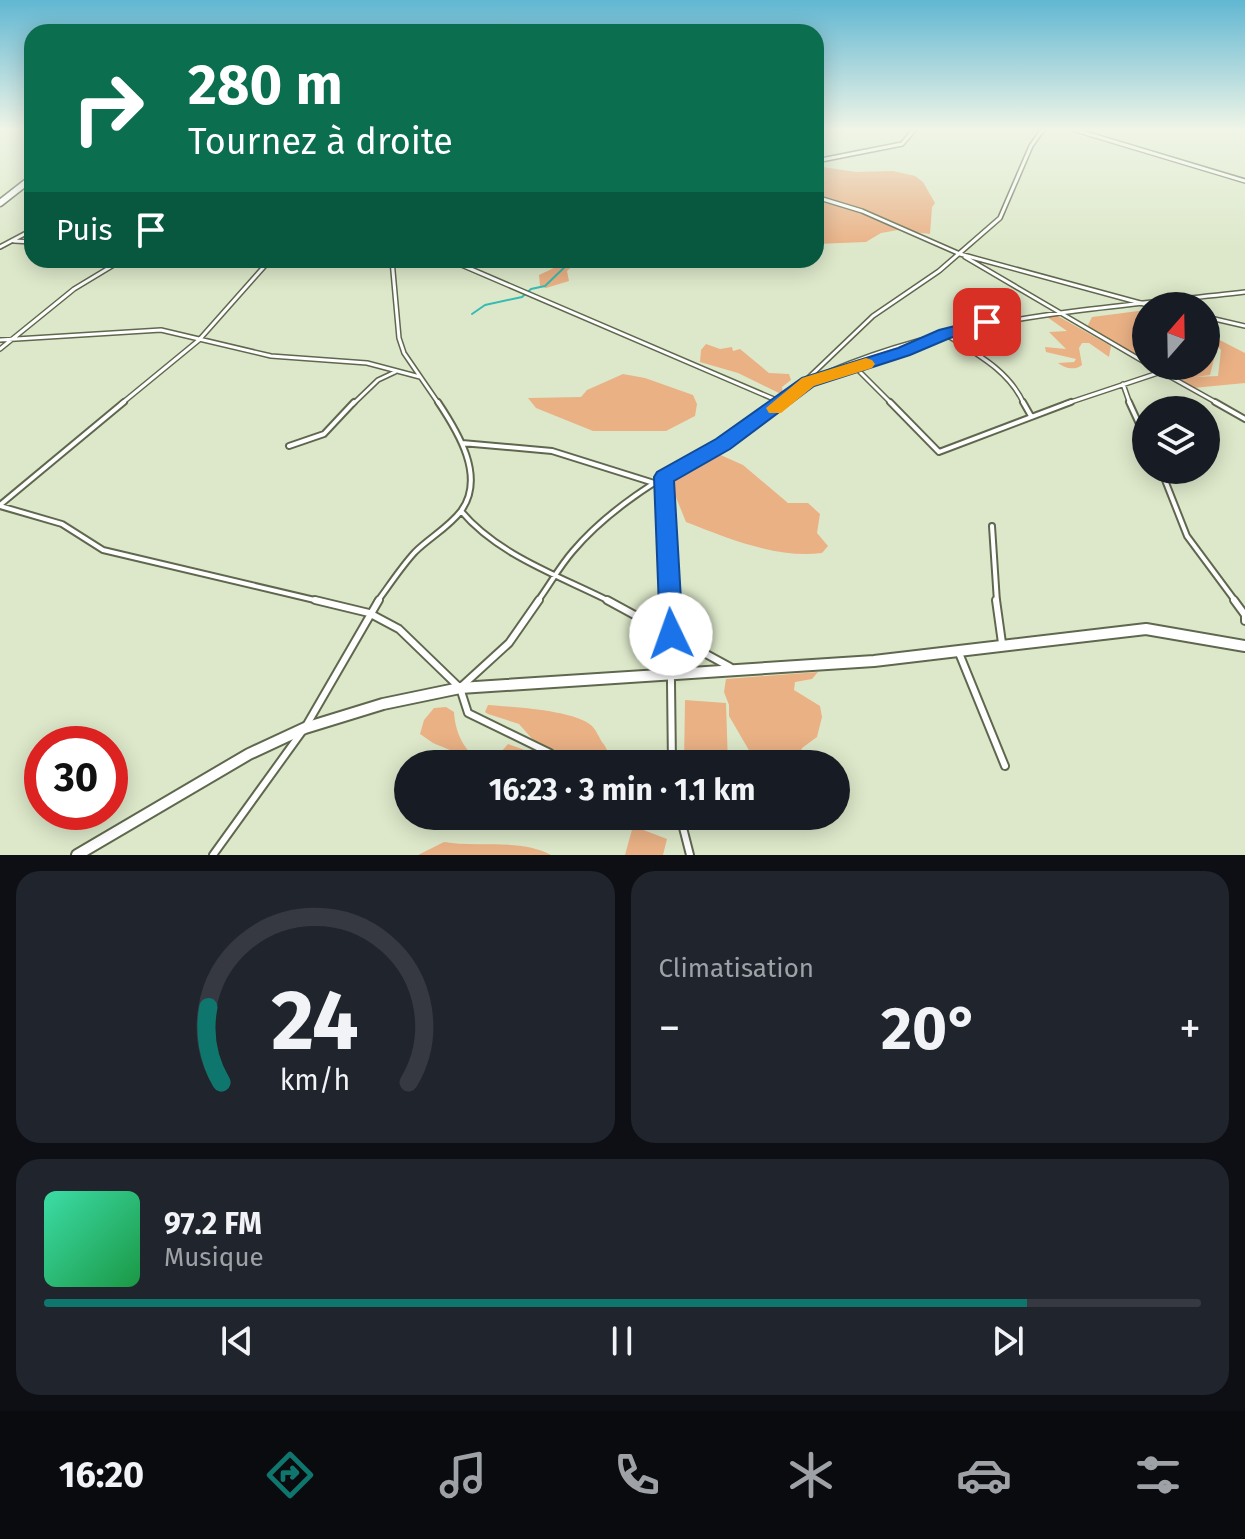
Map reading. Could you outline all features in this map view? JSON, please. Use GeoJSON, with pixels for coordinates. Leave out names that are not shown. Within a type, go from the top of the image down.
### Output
{"type":"FeatureCollection","features":[{"type":"Feature","properties":{"kind":"highway"},"geometry":{"type":"LineString","coordinates":[[0,203],[24,184]]}},
{"type":"Feature","properties":{"kind":"main road"},"geometry":{"type":"LineString","coordinates":[[77,855],[249,754],[305,728],[383,704],[460,688],[874,661],[1146,629],[1245,646]]}},
{"type":"Feature","properties":{"kind":"street"},"geometry":{"type":"LineString","coordinates":[[460,688],[509,643],[590,534],[664,477],[723,444],[783,403],[873,316],[960,254],[1000,218],[1021,169]]}},
{"type":"Feature","properties":{"kind":"street"},"geometry":{"type":"LineString","coordinates":[[1205,169],[1245,181]]}},
{"type":"Feature","properties":{"kind":"street"},"geometry":{"type":"LineString","coordinates":[[824,199],[862,211],[960,254],[1132,356]]}},
{"type":"Feature","properties":{"kind":"street"},"geometry":{"type":"LineString","coordinates":[[0,247],[24,234]]}},
{"type":"Feature","properties":{"kind":"street"},"geometry":{"type":"LineString","coordinates":[[12,241],[24,242]]}},
{"type":"Feature","properties":{"kind":"street"},"geometry":{"type":"LineString","coordinates":[[960,254],[1132,300]]}},
{"type":"Feature","properties":{"kind":"street"},"geometry":{"type":"LineString","coordinates":[[0,349],[74,289],[109,268]]}},
{"type":"Feature","properties":{"kind":"street"},"geometry":{"type":"LineString","coordinates":[[0,505],[199,340],[264,268]]}},
{"type":"Feature","properties":{"kind":"street"},"geometry":{"type":"LineString","coordinates":[[213,855],[305,728],[369,613],[413,554],[461,511],[471,491],[472,478],[458,432],[404,353],[399,338],[393,268]]}},
{"type":"Feature","properties":{"kind":"street"},"geometry":{"type":"LineString","coordinates":[[470,268],[783,403]]}},
{"type":"Feature","properties":{"kind":"street"},"geometry":{"type":"LineString","coordinates":[[1220,295],[1245,292]]}},
{"type":"Feature","properties":{"kind":"street"},"geometry":{"type":"LineString","coordinates":[[808,382],[945,334],[1006,319],[1132,306]]}},
{"type":"Feature","properties":{"kind":"street"},"geometry":{"type":"LineString","coordinates":[[1220,320],[1245,326]]}},
{"type":"Feature","properties":{"kind":"street"},"geometry":{"type":"LineString","coordinates":[[0,340],[161,330],[271,356],[358,362],[422,377]]}},
{"type":"Feature","properties":{"kind":"street"},"geometry":{"type":"LineString","coordinates":[[945,334],[1003,376],[1016,389],[1031,416]]}},
{"type":"Feature","properties":{"kind":"street"},"geometry":{"type":"LineString","coordinates":[[854,366],[937,451],[1136,380]]}},
{"type":"Feature","properties":{"kind":"street"},"geometry":{"type":"LineString","coordinates":[[289,446],[307,444],[323,437],[342,419],[359,393],[397,372]]}},
{"type":"Feature","properties":{"kind":"street"},"geometry":{"type":"LineString","coordinates":[[1175,380],[1245,419]]}},
{"type":"Feature","properties":{"kind":"street"},"geometry":{"type":"LineString","coordinates":[[1123,384],[1132,412]]}},
{"type":"Feature","properties":{"kind":"street"},"geometry":{"type":"LineString","coordinates":[[462,443],[552,451],[654,484]]}},
{"type":"Feature","properties":{"kind":"street"},"geometry":{"type":"LineString","coordinates":[[664,477],[672,750]]}},
{"type":"Feature","properties":{"kind":"street"},"geometry":{"type":"LineString","coordinates":[[1167,484],[1187,536],[1245,615],[1245,621]]}},
{"type":"Feature","properties":{"kind":"street"},"geometry":{"type":"LineString","coordinates":[[0,505],[62,524],[103,550],[369,613],[399,629],[460,688],[468,713],[544,750]]}},
{"type":"Feature","properties":{"kind":"street"},"geometry":{"type":"LineString","coordinates":[[461,511],[469,522],[493,539],[556,576],[735,670]]}},
{"type":"Feature","properties":{"kind":"street"},"geometry":{"type":"LineString","coordinates":[[992,526],[1002,645]]}},
{"type":"Feature","properties":{"kind":"street"},"geometry":{"type":"LineString","coordinates":[[958,650],[1005,766]]}},
{"type":"Feature","properties":{"kind":"street"},"geometry":{"type":"LineString","coordinates":[[683,830],[690,855]]}},
{"type":"Feature","properties":{"kind":"shaded area"},"geometry":{"type":"Polygon","coordinates":[[[824,169],[893,171],[915,176],[923,182],[935,203],[930,234],[898,230],[881,233],[866,242],[824,244],[824,169]]]}},
{"type":"Feature","properties":{"kind":"shaded area"},"geometry":{"type":"Polygon","coordinates":[[[554,268],[570,268],[567,271],[569,281],[546,288],[540,286],[539,275],[554,268]]]}},
{"type":"Feature","properties":{"kind":"shaded area"},"geometry":{"type":"Polygon","coordinates":[[[1132,312],[1132,353],[1087,327],[1092,317],[1132,312]]]}},
{"type":"Feature","properties":{"kind":"shaded area"},"geometry":{"type":"Polygon","coordinates":[[[1056,315],[1111,346],[1109,357],[1089,343],[1082,343],[1079,348],[1082,365],[1070,368],[1058,363],[1074,362],[1076,359],[1046,352],[1045,347],[1066,349],[1049,332],[1067,331],[1047,317],[1056,315]]]}},
{"type":"Feature","properties":{"kind":"shaded area"},"geometry":{"type":"Polygon","coordinates":[[[1220,340],[1245,353],[1245,383],[1193,388],[1179,380],[1220,380],[1220,340]]]}},
{"type":"Feature","properties":{"kind":"shaded area"},"geometry":{"type":"Polygon","coordinates":[[[706,344],[720,349],[732,347],[733,351],[740,349],[769,373],[789,374],[791,380],[782,387],[783,395],[738,373],[700,362],[701,350],[706,344]]]}},
{"type":"Feature","properties":{"kind":"shaded area"},"geometry":{"type":"Polygon","coordinates":[[[623,374],[645,378],[693,395],[697,404],[695,416],[666,431],[593,431],[536,408],[528,398],[581,397],[587,390],[623,374]]]}},
{"type":"Feature","properties":{"kind":"shaded area"},"geometry":{"type":"Polygon","coordinates":[[[716,453],[743,465],[788,503],[808,503],[820,514],[817,533],[828,546],[822,553],[770,550],[686,522],[671,485],[698,461],[716,453]]]}},
{"type":"Feature","properties":{"kind":"shaded area"},"geometry":{"type":"Polygon","coordinates":[[[818,672],[812,679],[795,682],[794,690],[820,706],[822,717],[817,737],[801,750],[749,750],[729,716],[724,692],[726,679],[818,672]]]}},
{"type":"Feature","properties":{"kind":"shaded area"},"geometry":{"type":"Polygon","coordinates":[[[685,700],[726,703],[728,750],[684,750],[685,700]]]}},
{"type":"Feature","properties":{"kind":"shaded area"},"geometry":{"type":"Polygon","coordinates":[[[488,705],[572,716],[593,728],[607,750],[531,750],[534,741],[519,724],[485,712],[488,705]]]}},
{"type":"Feature","properties":{"kind":"shaded area"},"geometry":{"type":"Polygon","coordinates":[[[446,707],[454,712],[456,727],[469,750],[450,750],[420,734],[424,720],[434,708],[446,707]]]}},
{"type":"Feature","properties":{"kind":"shaded area"},"geometry":{"type":"Polygon","coordinates":[[[508,744],[524,750],[503,750],[508,744]]]}},
{"type":"Feature","properties":{"kind":"shaded area"},"geometry":{"type":"Polygon","coordinates":[[[632,830],[643,830],[667,839],[663,855],[625,855],[632,830]]]}},
{"type":"Feature","properties":{"kind":"shaded area"},"geometry":{"type":"Polygon","coordinates":[[[444,842],[512,845],[551,855],[418,855],[444,842]]]}},
{"type":"Feature","properties":{"kind":"waterway"},"geometry":{"type":"LineString","coordinates":[[472,314],[485,305],[522,297],[531,289],[545,286],[564,268]]}},
{"type":"Feature","properties":{"kind":"slow traffic"},"geometry":{"type":"LineString","coordinates":[[775,408],[808,382],[866,364]]}},
{"type":"Feature","properties":{"kind":"route"},"geometry":{"type":"LineString","coordinates":[[671,634],[664,477],[723,444],[808,382],[987,322]]}}]}
